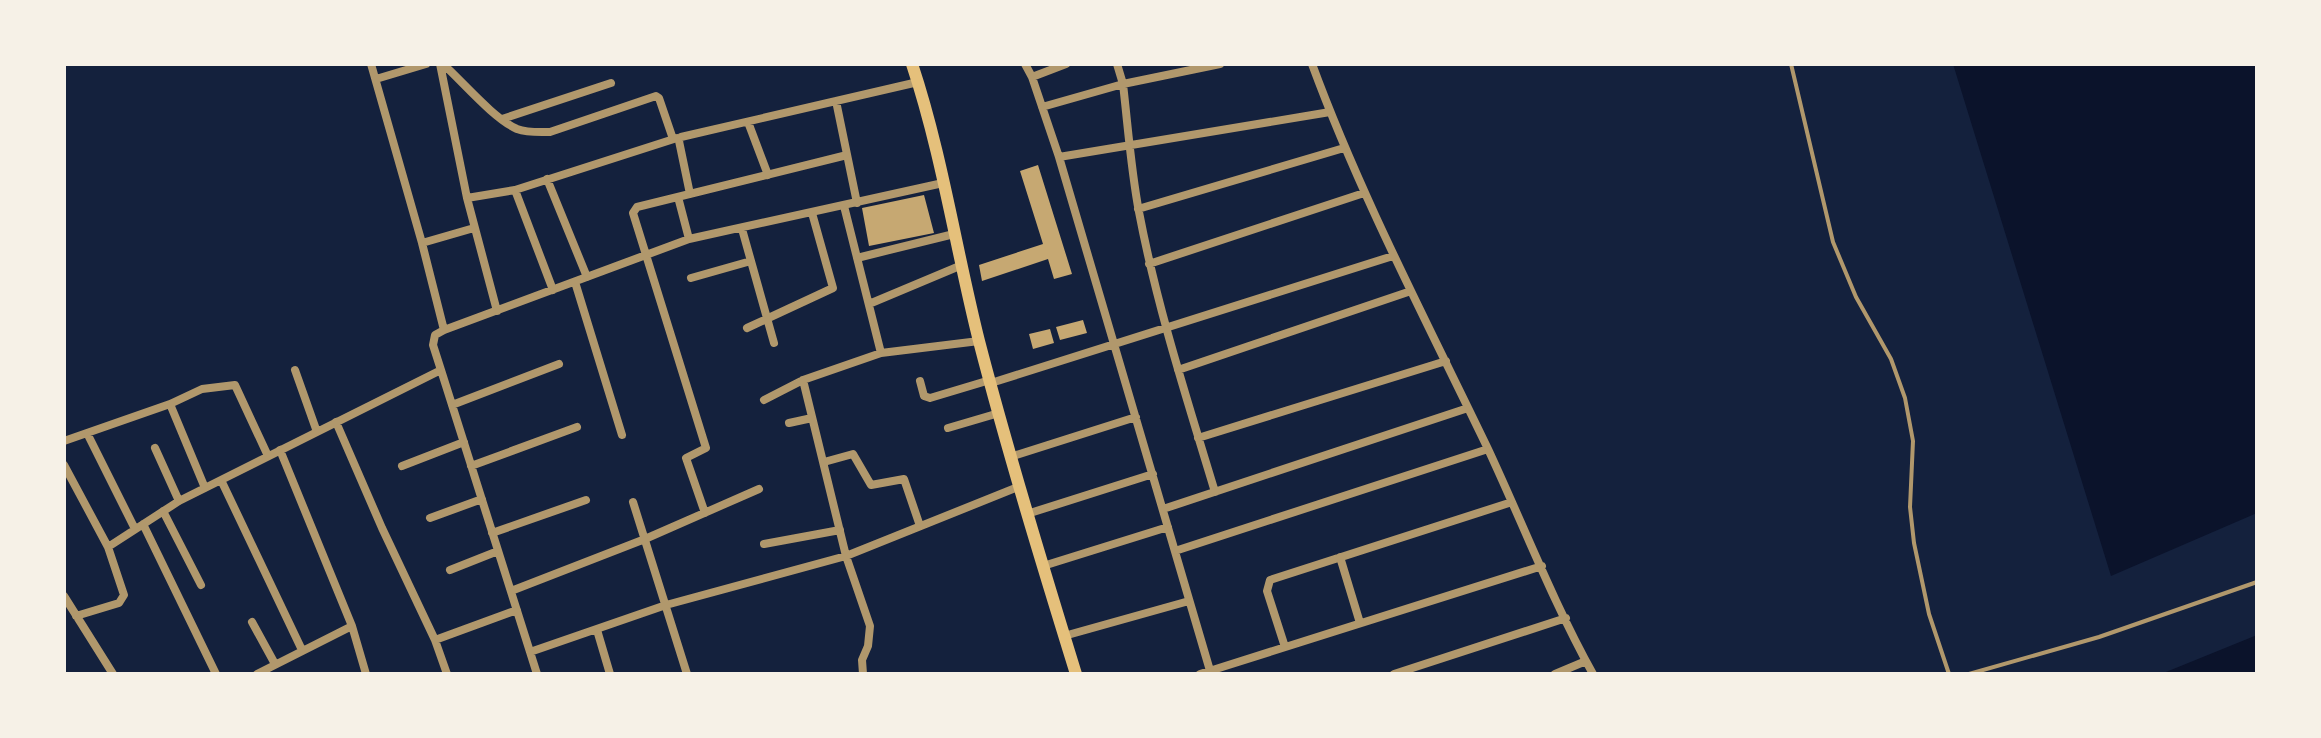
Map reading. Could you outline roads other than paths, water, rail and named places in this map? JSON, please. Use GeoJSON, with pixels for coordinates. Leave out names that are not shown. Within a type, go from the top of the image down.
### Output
{"type":"FeatureCollection","features":[{"type":"Feature","properties":{"kind":"main road"},"geometry":{"type":"LineString","coordinates":[[912,64],[1018,487],[1076,674]]}},
{"type":"Feature","properties":{"kind":"street"},"geometry":{"type":"LineString","coordinates":[[371,64],[444,330]]}},
{"type":"Feature","properties":{"kind":"street"},"geometry":{"type":"LineString","coordinates":[[376,79],[426,64]]}},
{"type":"Feature","properties":{"kind":"street"},"geometry":{"type":"LineString","coordinates":[[442,64],[502,119],[533,133],[550,132],[656,96],[679,141],[690,194]]}},
{"type":"Feature","properties":{"kind":"street"},"geometry":{"type":"LineString","coordinates":[[442,64],[467,198],[497,311]]}},
{"type":"Feature","properties":{"kind":"street"},"geometry":{"type":"LineString","coordinates":[[1025,64],[1059,157],[1153,474],[1207,673],[1542,566]]}},
{"type":"Feature","properties":{"kind":"street"},"geometry":{"type":"LineString","coordinates":[[1032,77],[1066,64]]}},
{"type":"Feature","properties":{"kind":"street"},"geometry":{"type":"LineString","coordinates":[[1117,64],[1123,84],[1138,209],[1149,264],[1215,492]]}},
{"type":"Feature","properties":{"kind":"street"},"geometry":{"type":"LineString","coordinates":[[1042,107],[1123,84],[1220,64]]}},
{"type":"Feature","properties":{"kind":"street"},"geometry":{"type":"LineString","coordinates":[[1312,64],[1344,148],[1393,256],[1446,361],[1593,674]]}},
{"type":"Feature","properties":{"kind":"street"},"geometry":{"type":"LineString","coordinates":[[467,198],[515,190],[677,138],[918,82]]}},
{"type":"Feature","properties":{"kind":"street"},"geometry":{"type":"LineString","coordinates":[[502,119],[611,83]]}},
{"type":"Feature","properties":{"kind":"street"},"geometry":{"type":"LineString","coordinates":[[836,101],[857,203]]}},
{"type":"Feature","properties":{"kind":"street"},"geometry":{"type":"LineString","coordinates":[[1059,157],[1330,112]]}},
{"type":"Feature","properties":{"kind":"street"},"geometry":{"type":"LineString","coordinates":[[748,122],[768,175]]}},
{"type":"Feature","properties":{"kind":"street"},"geometry":{"type":"LineString","coordinates":[[1138,209],[1344,148]]}},
{"type":"Feature","properties":{"kind":"street"},"geometry":{"type":"LineString","coordinates":[[705,513],[687,457],[706,448],[633,217],[635,210],[847,155]]}},
{"type":"Feature","properties":{"kind":"street"},"geometry":{"type":"LineString","coordinates":[[547,179],[587,277]]}},
{"type":"Feature","properties":{"kind":"street"},"geometry":{"type":"LineString","coordinates":[[525,674],[536,672],[433,345],[435,335],[689,239],[943,183]]}},
{"type":"Feature","properties":{"kind":"street"},"geometry":{"type":"LineString","coordinates":[[515,190],[553,290]]}},
{"type":"Feature","properties":{"kind":"street"},"geometry":{"type":"LineString","coordinates":[[1149,264],[1364,193]]}},
{"type":"Feature","properties":{"kind":"street"},"geometry":{"type":"LineString","coordinates":[[678,197],[689,239]]}},
{"type":"Feature","properties":{"kind":"street"},"geometry":{"type":"LineString","coordinates":[[844,206],[881,353]]}},
{"type":"Feature","properties":{"kind":"street"},"geometry":{"type":"LineString","coordinates":[[747,328],[830,291],[834,286],[812,213]]}},
{"type":"Feature","properties":{"kind":"street"},"geometry":{"type":"LineString","coordinates":[[422,243],[474,228]]}},
{"type":"Feature","properties":{"kind":"street"},"geometry":{"type":"LineString","coordinates":[[742,229],[774,343]]}},
{"type":"Feature","properties":{"kind":"street"},"geometry":{"type":"LineString","coordinates":[[857,258],[954,234]]}},
{"type":"Feature","properties":{"kind":"street"},"geometry":{"type":"LineString","coordinates":[[920,381],[924,396],[930,398],[1393,256]]}},
{"type":"Feature","properties":{"kind":"street"},"geometry":{"type":"LineString","coordinates":[[691,278],[751,261]]}},
{"type":"Feature","properties":{"kind":"street"},"geometry":{"type":"LineString","coordinates":[[869,304],[962,265]]}},
{"type":"Feature","properties":{"kind":"street"},"geometry":{"type":"LineString","coordinates":[[575,282],[622,435]]}},
{"type":"Feature","properties":{"kind":"street"},"geometry":{"type":"LineString","coordinates":[[1178,370],[1411,291]]}},
{"type":"Feature","properties":{"kind":"street"},"geometry":{"type":"LineString","coordinates":[[764,400],[803,380],[881,353],[979,341]]}},
{"type":"Feature","properties":{"kind":"street"},"geometry":{"type":"LineString","coordinates":[[1198,438],[1446,361]]}},
{"type":"Feature","properties":{"kind":"street"},"geometry":{"type":"LineString","coordinates":[[452,405],[559,364]]}},
{"type":"Feature","properties":{"kind":"street"},"geometry":{"type":"LineString","coordinates":[[295,370],[317,432]]}},
{"type":"Feature","properties":{"kind":"street"},"geometry":{"type":"LineString","coordinates":[[108,547],[179,501],[441,370]]}},
{"type":"Feature","properties":{"kind":"street"},"geometry":{"type":"LineString","coordinates":[[803,380],[846,556],[870,626],[868,646],[862,660],[863,674]]}},
{"type":"Feature","properties":{"kind":"street"},"geometry":{"type":"LineString","coordinates":[[64,441],[208,388],[222,389],[235,385],[268,456]]}},
{"type":"Feature","properties":{"kind":"street"},"geometry":{"type":"LineString","coordinates":[[170,404],[205,488]]}},
{"type":"Feature","properties":{"kind":"street"},"geometry":{"type":"LineString","coordinates":[[1163,509],[1468,408]]}},
{"type":"Feature","properties":{"kind":"street"},"geometry":{"type":"LineString","coordinates":[[948,428],[999,413]]}},
{"type":"Feature","properties":{"kind":"street"},"geometry":{"type":"LineString","coordinates":[[1010,457],[1136,417]]}},
{"type":"Feature","properties":{"kind":"street"},"geometry":{"type":"LineString","coordinates":[[789,423],[812,418]]}},
{"type":"Feature","properties":{"kind":"street"},"geometry":{"type":"LineString","coordinates":[[336,422],[435,640],[447,674]]}},
{"type":"Feature","properties":{"kind":"street"},"geometry":{"type":"LineString","coordinates":[[471,466],[577,427]]}},
{"type":"Feature","properties":{"kind":"street"},"geometry":{"type":"LineString","coordinates":[[87,433],[216,674]]}},
{"type":"Feature","properties":{"kind":"street"},"geometry":{"type":"LineString","coordinates":[[402,466],[464,442]]}},
{"type":"Feature","properties":{"kind":"street"},"geometry":{"type":"LineString","coordinates":[[155,448],[179,501]]}},
{"type":"Feature","properties":{"kind":"street"},"geometry":{"type":"LineString","coordinates":[[1175,551],[1488,449]]}},
{"type":"Feature","properties":{"kind":"street"},"geometry":{"type":"LineString","coordinates":[[280,450],[352,626],[366,674]]}},
{"type":"Feature","properties":{"kind":"street"},"geometry":{"type":"LineString","coordinates":[[824,462],[853,454],[871,485],[904,479],[920,526]]}},
{"type":"Feature","properties":{"kind":"street"},"geometry":{"type":"LineString","coordinates":[[64,465],[108,547],[123,590],[123,600],[76,616]]}},
{"type":"Feature","properties":{"kind":"street"},"geometry":{"type":"LineString","coordinates":[[1027,514],[1153,474]]}},
{"type":"Feature","properties":{"kind":"street"},"geometry":{"type":"LineString","coordinates":[[221,480],[302,650]]}},
{"type":"Feature","properties":{"kind":"street"},"geometry":{"type":"LineString","coordinates":[[530,652],[666,605],[846,556],[1018,487]]}},
{"type":"Feature","properties":{"kind":"street"},"geometry":{"type":"LineString","coordinates":[[511,591],[645,539],[759,489]]}},
{"type":"Feature","properties":{"kind":"street"},"geometry":{"type":"LineString","coordinates":[[430,518],[482,499]]}},
{"type":"Feature","properties":{"kind":"street"},"geometry":{"type":"LineString","coordinates":[[492,533],[586,500]]}},
{"type":"Feature","properties":{"kind":"street"},"geometry":{"type":"LineString","coordinates":[[633,502],[687,674]]}},
{"type":"Feature","properties":{"kind":"street"},"geometry":{"type":"LineString","coordinates":[[1285,647],[1267,585],[1276,578],[1512,502]]}},
{"type":"Feature","properties":{"kind":"street"},"geometry":{"type":"LineString","coordinates":[[163,511],[201,585]]}},
{"type":"Feature","properties":{"kind":"street"},"geometry":{"type":"LineString","coordinates":[[1043,566],[1168,527]]}},
{"type":"Feature","properties":{"kind":"street"},"geometry":{"type":"LineString","coordinates":[[764,544],[840,530]]}},
{"type":"Feature","properties":{"kind":"street"},"geometry":{"type":"LineString","coordinates":[[450,570],[498,551]]}},
{"type":"Feature","properties":{"kind":"street"},"geometry":{"type":"LineString","coordinates":[[1340,557],[1360,623]]}},
{"type":"Feature","properties":{"kind":"street"},"geometry":{"type":"LineString","coordinates":[[64,596],[113,674]]}},
{"type":"Feature","properties":{"kind":"street"},"geometry":{"type":"LineString","coordinates":[[1064,636],[1189,601]]}},
{"type":"Feature","properties":{"kind":"street"},"geometry":{"type":"LineString","coordinates":[[435,640],[517,610]]}},
{"type":"Feature","properties":{"kind":"street"},"geometry":{"type":"LineString","coordinates":[[1394,674],[1566,618]]}},
{"type":"Feature","properties":{"kind":"street"},"geometry":{"type":"LineString","coordinates":[[252,622],[275,664]]}},
{"type":"Feature","properties":{"kind":"street"},"geometry":{"type":"LineString","coordinates":[[257,674],[352,626]]}},
{"type":"Feature","properties":{"kind":"street"},"geometry":{"type":"LineString","coordinates":[[597,630],[610,674]]}},
{"type":"Feature","properties":{"kind":"street"},"geometry":{"type":"LineString","coordinates":[[1555,674],[1586,661]]}},
{"type":"Feature","properties":{"kind":"lane"},"geometry":{"type":"LineString","coordinates":[[1791,64],[1833,242],[1856,297],[1891,359],[1905,398],[1913,441],[1910,507],[1914,543],[1929,614],[1949,674]]}},
{"type":"Feature","properties":{"kind":"lane"},"geometry":{"type":"LineString","coordinates":[[1969,674],[2099,637],[2257,582]]}},
{"type":"Feature","properties":{"kind":"water"},"geometry":{"type":"Polygon","coordinates":[[[1953,64],[2257,64],[2257,513],[2111,576],[1953,64]]]}},
{"type":"Feature","properties":{"kind":"water"},"geometry":{"type":"Polygon","coordinates":[[[2257,635],[2257,674],[2161,674],[2257,635]]]}}]}
